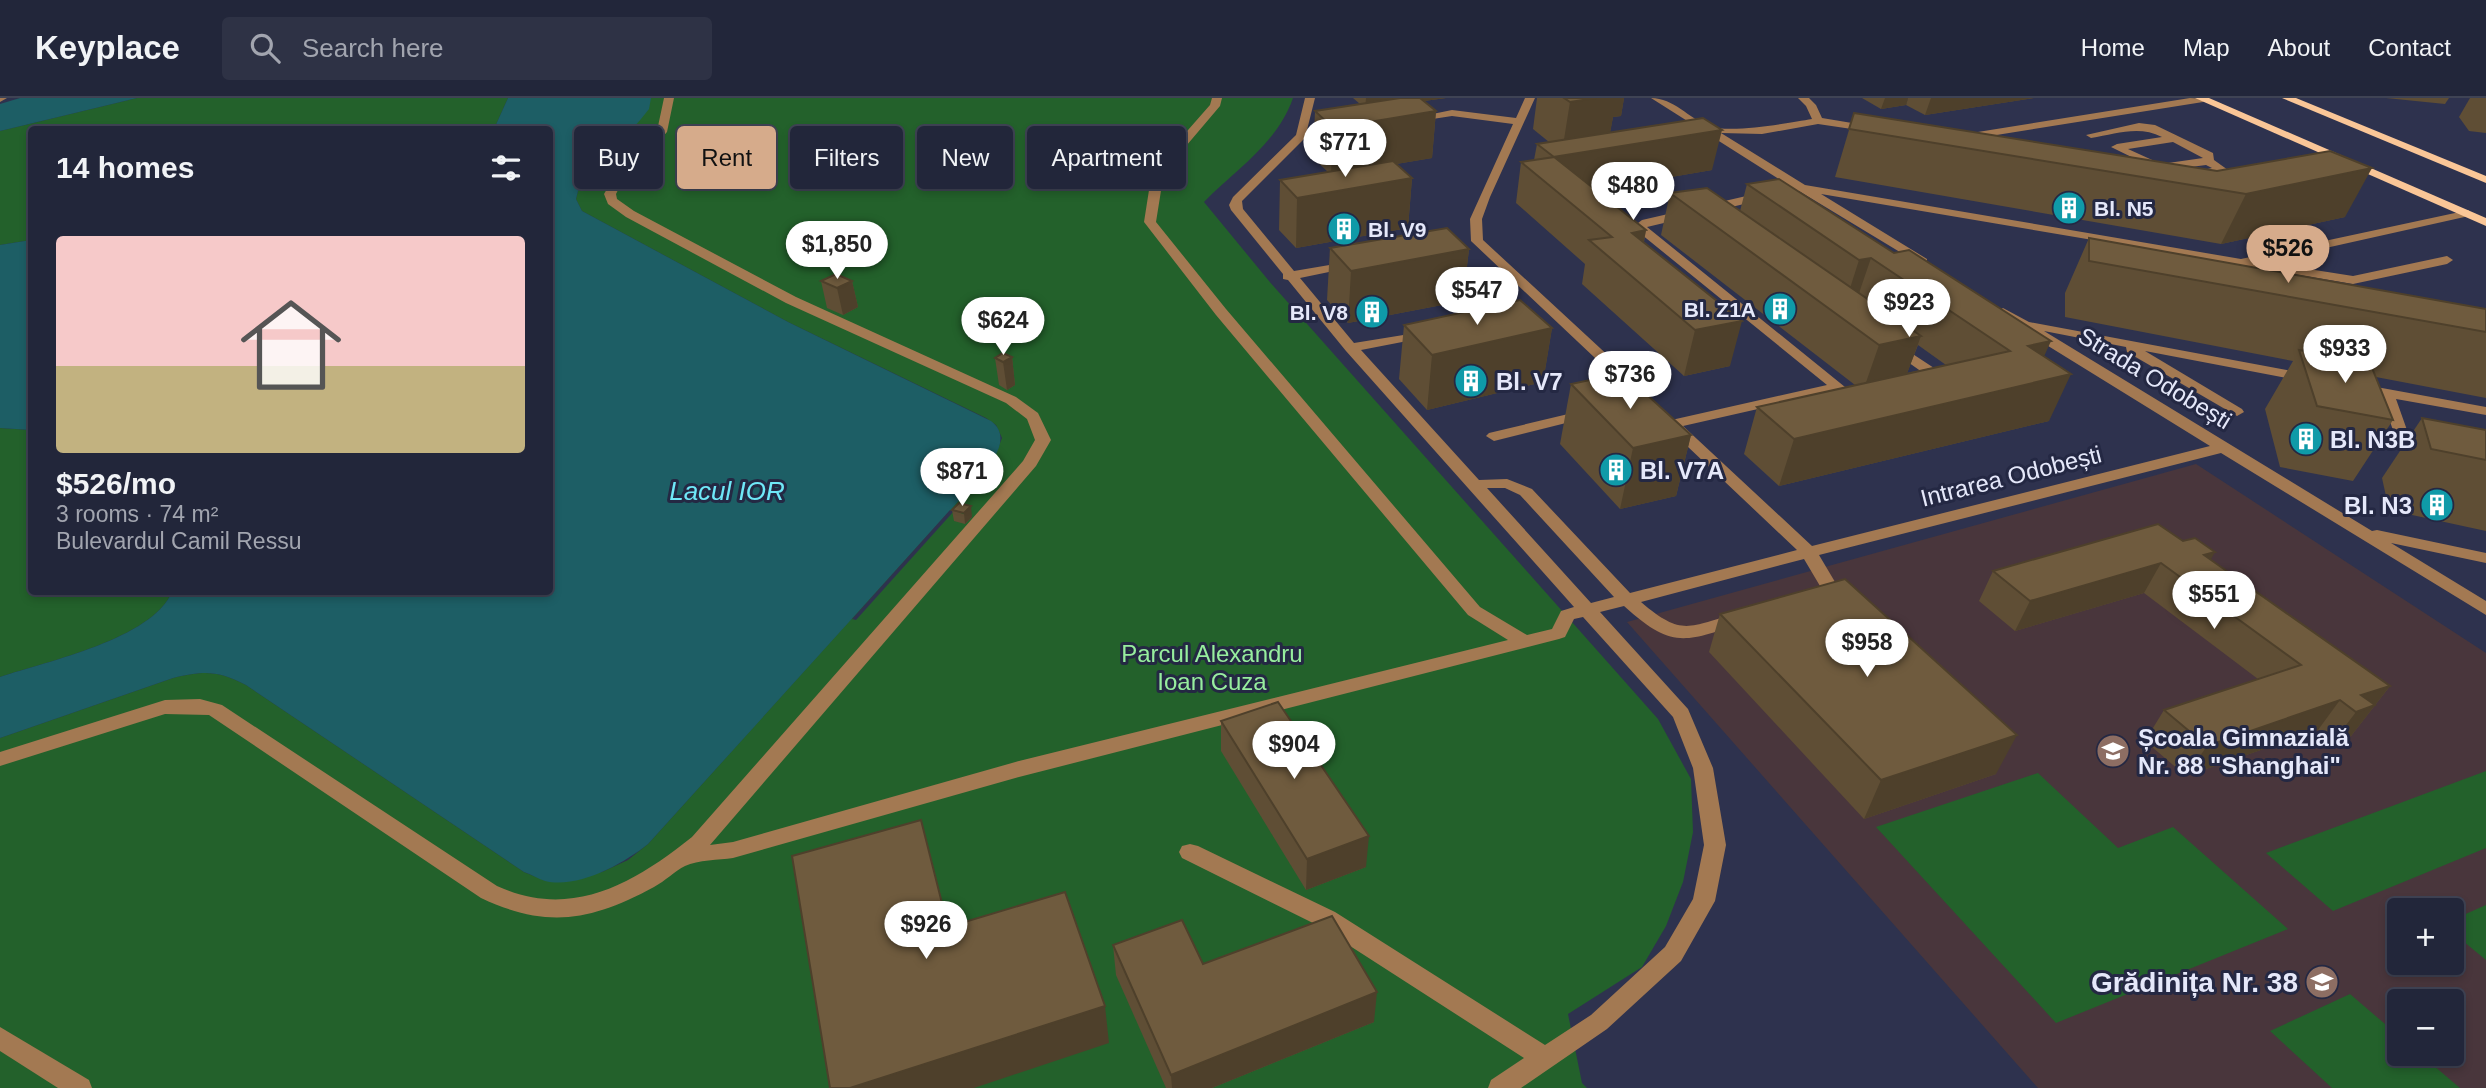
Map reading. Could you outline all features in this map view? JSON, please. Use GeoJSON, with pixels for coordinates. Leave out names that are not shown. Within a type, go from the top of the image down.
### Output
{"type":"FeatureCollection","features":[{"type":"Feature","properties":{"kind":"main road"},"geometry":{"type":"LineString","coordinates":[[2287,98],[2486,180]]}},
{"type":"Feature","properties":{"kind":"main road"},"geometry":{"type":"LineString","coordinates":[[2201,99],[2486,222]]}},
{"type":"Feature","properties":{"kind":"street"},"geometry":{"type":"LineString","coordinates":[[0,759],[165,707],[200,706],[215,710],[489,892],[516,905],[555,910],[583,905],[637,885],[683,857],[711,830],[1030,463],[1043,440],[1041,430],[1031,414],[1011,400],[791,300],[630,214],[612,201],[610,194],[618,179],[664,127],[669,98]]}},
{"type":"Feature","properties":{"kind":"street"},"geometry":{"type":"LineString","coordinates":[[1217,98],[1215,106],[1158,171],[1150,222],[1220,312],[1474,611],[1524,641]]}},
{"type":"Feature","properties":{"kind":"street"},"geometry":{"type":"LineString","coordinates":[[1310,98],[1308,135],[1235,205],[1288,275],[1351,348],[1474,486],[1590,609],[1681,714],[1703,768],[1712,806],[1715,845],[1703,901],[1673,954],[1599,1022],[1500,1088]]}},
{"type":"Feature","properties":{"kind":"street"},"geometry":{"type":"LineString","coordinates":[[1530,98],[1517,121],[1476,219],[1470,242],[1639,400]]}},
{"type":"Feature","properties":{"kind":"street"},"geometry":{"type":"LineString","coordinates":[[1656,98],[1940,273]]}},
{"type":"Feature","properties":{"kind":"street"},"geometry":{"type":"LineString","coordinates":[[1803,98],[1811,105],[1818,121]]}},
{"type":"Feature","properties":{"kind":"street"},"geometry":{"type":"LineString","coordinates":[[1944,140],[2201,99]]}},
{"type":"Feature","properties":{"kind":"street"},"geometry":{"type":"LineString","coordinates":[[1397,122],[1452,113],[1517,121]]}},
{"type":"Feature","properties":{"kind":"street"},"geometry":{"type":"LineString","coordinates":[[1706,130],[1762,131],[1818,121],[1881,130]]}},
{"type":"Feature","properties":{"kind":"street"},"geometry":{"type":"LineString","coordinates":[[2062,121],[2160,168],[2208,161],[2222,170],[2179,177]]}},
{"type":"Feature","properties":{"kind":"street"},"geometry":{"type":"LineString","coordinates":[[2091,135],[2139,126],[2151,127],[2208,155],[2208,161]]}},
{"type":"Feature","properties":{"kind":"street"},"geometry":{"type":"LineString","coordinates":[[2118,148],[2175,138]]}},
{"type":"Feature","properties":{"kind":"street"},"geometry":{"type":"LineString","coordinates":[[1795,603],[1821,596],[1829,587],[1810,552],[1668,419],[1843,390],[1640,226],[1700,209],[1799,187],[2353,280],[2447,260]]}},
{"type":"Feature","properties":{"kind":"street"},"geometry":{"type":"LineString","coordinates":[[1700,209],[1722,224]]}},
{"type":"Feature","properties":{"kind":"street"},"geometry":{"type":"LineString","coordinates":[[2241,263],[2465,213]]}},
{"type":"Feature","properties":{"kind":"street"},"geometry":{"type":"LineString","coordinates":[[1288,275],[1369,261]]}},
{"type":"Feature","properties":{"kind":"street","name":"Strada Odobești"},"geometry":{"type":"LineString","coordinates":[[1988,302],[2486,609]]}},
{"type":"Feature","properties":{"kind":"street"},"geometry":{"type":"LineString","coordinates":[[2023,323],[2321,380]]}},
{"type":"Feature","properties":{"kind":"street"},"geometry":{"type":"LineString","coordinates":[[1351,348],[1444,330]]}},
{"type":"Feature","properties":{"kind":"street"},"geometry":{"type":"LineString","coordinates":[[1886,340],[1929,371],[1927,391],[1914,395]]}},
{"type":"Feature","properties":{"kind":"street"},"geometry":{"type":"LineString","coordinates":[[2121,342],[2237,412]]}},
{"type":"Feature","properties":{"kind":"street"},"geometry":{"type":"LineString","coordinates":[[2347,385],[2486,411]]}},
{"type":"Feature","properties":{"kind":"street"},"geometry":{"type":"LineString","coordinates":[[2387,393],[2405,447]]}},
{"type":"Feature","properties":{"kind":"street"},"geometry":{"type":"LineString","coordinates":[[1494,436],[1595,411]]}},
{"type":"Feature","properties":{"kind":"street","name":"Intrarea Odobești"},"geometry":{"type":"LineString","coordinates":[[1524,641],[1559,633],[1567,615],[2225,447]]}},
{"type":"Feature","properties":{"kind":"street"},"geometry":{"type":"LineString","coordinates":[[1474,486],[1500,481],[1513,484],[1527,492],[1627,600],[1657,624],[1680,634],[1757,614]]}},
{"type":"Feature","properties":{"kind":"street"},"geometry":{"type":"LineString","coordinates":[[2364,532],[2486,558]]}},
{"type":"Feature","properties":{"kind":"street"},"geometry":{"type":"LineString","coordinates":[[683,857],[733,850],[1019,769],[1524,641]]}},
{"type":"Feature","properties":{"kind":"street"},"geometry":{"type":"LineString","coordinates":[[1190,852],[1328,919],[1545,1058]]}},
{"type":"Feature","properties":{"kind":"street"},"geometry":{"type":"LineString","coordinates":[[0,1038],[80,1088]]}},
{"type":"Feature","properties":{"kind":"shaded area","name":"Școala Gimnazială Nr. 88 \"Shanghai\""},"geometry":{"type":"Polygon","coordinates":[[[2196,464],[2486,653],[2486,1088],[2038,1088],[1627,622],[2196,464]]]}},
{"type":"Feature","properties":{"kind":"green space"},"geometry":{"type":"Polygon","coordinates":[[[137,98],[508,98],[495,126],[28,126],[28,240],[0,245],[0,131],[137,98]]]}},
{"type":"Feature","properties":{"kind":"green space","name":"Parcul Alexandru Ioan Cuza"},"geometry":{"type":"Polygon","coordinates":[[[651,98],[1293,98],[1277,129],[1266,142],[1204,202],[1269,281],[1658,719],[1691,779],[1693,832],[1683,882],[1666,926],[1642,967],[1568,1014],[1582,1083],[1587,1088],[0,1088],[0,738],[173,678],[202,673],[218,674],[246,685],[524,872],[546,881],[602,872],[628,860],[648,844],[992,463],[1002,438],[996,425],[986,418],[788,322],[582,211],[576,199],[580,189],[663,189],[663,126],[629,126],[651,98]]]}},
{"type":"Feature","properties":{"kind":"green space"},"geometry":{"type":"Polygon","coordinates":[[[0,428],[28,430],[28,595],[170,595],[161,608],[143,623],[121,635],[96,646],[0,677],[0,428]]]}},
{"type":"Feature","properties":{"kind":"green space"},"geometry":{"type":"Polygon","coordinates":[[[2486,771],[2486,848],[2333,911],[2266,853],[2486,771]]]}},
{"type":"Feature","properties":{"kind":"green space"},"geometry":{"type":"Polygon","coordinates":[[[2038,773],[2118,848],[2173,827],[2288,929],[2056,1023],[1876,827],[2038,773]]]}},
{"type":"Feature","properties":{"kind":"green space"},"geometry":{"type":"Polygon","coordinates":[[[2486,905],[2486,960],[2464,942],[2464,915],[2486,905]]]}},
{"type":"Feature","properties":{"kind":"green space"},"geometry":{"type":"Polygon","coordinates":[[[2350,994],[2387,1026],[2387,1066],[2434,1066],[2460,1088],[2332,1088],[2270,1031],[2350,994]]]}},
{"type":"Feature","properties":{"kind":"water"},"geometry":{"type":"Polygon","coordinates":[[[20,98],[137,98],[0,131],[0,104],[20,98]]]}},
{"type":"Feature","properties":{"kind":"water","name":"Lacul IOR"},"geometry":{"type":"Polygon","coordinates":[[[508,98],[651,98],[649,109],[634,126],[574,126],[574,189],[580,189],[576,199],[582,211],[788,322],[991,421],[1000,433],[999,447],[983,474],[648,844],[613,867],[586,878],[558,883],[524,872],[246,685],[218,674],[202,673],[173,678],[0,738],[0,677],[96,646],[121,635],[143,623],[161,608],[170,595],[553,595],[553,126],[495,126],[508,98]]]}},
{"type":"Feature","properties":{"kind":"water"},"geometry":{"type":"Polygon","coordinates":[[[28,240],[28,430],[0,428],[0,245],[28,240]]]}},
{"type":"Feature","properties":{"kind":"pier"},"geometry":{"type":"Polygon","coordinates":[[[950,510],[954,511],[856,620],[852,619],[950,510]]]}},
{"type":"Feature","properties":{"kind":"building"},"geometry":{"type":"Polygon","coordinates":[[[1400,98],[1420,98],[1436,111],[1333,128],[1315,111],[1400,98]]]}},
{"type":"Feature","properties":{"kind":"building"},"geometry":{"type":"Polygon","coordinates":[[[1564,98],[1596,98],[1570,102],[1564,98]]]}},
{"type":"Feature","properties":{"kind":"building"},"geometry":{"type":"Polygon","coordinates":[[[1854,113],[2217,171],[2330,151],[2372,168],[2246,194],[1849,129],[1854,113]]]}},
{"type":"Feature","properties":{"kind":"building"},"geometry":{"type":"Polygon","coordinates":[[[1703,118],[1722,130],[1554,157],[1537,144],[1703,118]]]}},
{"type":"Feature","properties":{"kind":"building"},"geometry":{"type":"Polygon","coordinates":[[[1554,157],[1646,230],[1632,233],[1742,321],[1695,330],[1589,240],[1612,237],[1521,162],[1554,157]]]}},
{"type":"Feature","properties":{"kind":"building"},"geometry":{"type":"Polygon","coordinates":[[[1393,161],[1412,178],[1297,198],[1280,180],[1393,161]]]}},
{"type":"Feature","properties":{"kind":"building"},"geometry":{"type":"Polygon","coordinates":[[[1779,179],[1894,253],[1909,250],[2051,341],[2028,346],[2071,374],[1794,439],[1757,407],[2010,351],[1871,258],[1859,260],[1747,184],[1779,179]]]}},
{"type":"Feature","properties":{"kind":"building"},"geometry":{"type":"Polygon","coordinates":[[[1707,188],[1921,336],[1879,345],[1670,193],[1707,188]]]}},
{"type":"Feature","properties":{"kind":"building"},"geometry":{"type":"Polygon","coordinates":[[[1447,228],[1469,249],[1351,271],[1330,248],[1447,228]]]}},
{"type":"Feature","properties":{"kind":"building"},"geometry":{"type":"Polygon","coordinates":[[[2089,238],[2486,309],[2486,332],[2089,261],[2089,238]]]}},
{"type":"Feature","properties":{"kind":"building"},"geometry":{"type":"Polygon","coordinates":[[[836,274],[852,281],[837,288],[821,281],[836,274]]]}},
{"type":"Feature","properties":{"kind":"building"},"geometry":{"type":"Polygon","coordinates":[[[1520,300],[1552,328],[1432,355],[1404,325],[1520,300]]]}},
{"type":"Feature","properties":{"kind":"building"},"geometry":{"type":"Polygon","coordinates":[[[2299,350],[2370,363],[2393,420],[2317,406],[2299,350]]]}},
{"type":"Feature","properties":{"kind":"building"},"geometry":{"type":"Polygon","coordinates":[[[1003,353],[1012,357],[1003,362],[995,358],[1003,353]]]}},
{"type":"Feature","properties":{"kind":"building"},"geometry":{"type":"Polygon","coordinates":[[[1623,373],[1691,435],[1633,448],[1571,384],[1623,373]]]}},
{"type":"Feature","properties":{"kind":"building"},"geometry":{"type":"Polygon","coordinates":[[[2422,418],[2486,430],[2486,460],[2431,449],[2422,418]]]}},
{"type":"Feature","properties":{"kind":"building"},"geometry":{"type":"Polygon","coordinates":[[[959,503],[971,506],[964,513],[952,510],[959,503]]]}},
{"type":"Feature","properties":{"kind":"building"},"geometry":{"type":"Polygon","coordinates":[[[2158,524],[2183,541],[2195,538],[2215,552],[2204,555],[2390,686],[2361,695],[2375,705],[2356,712],[2340,700],[2207,746],[2164,710],[2301,665],[2161,563],[2030,601],[1993,571],[2158,524]]]}},
{"type":"Feature","properties":{"kind":"building"},"geometry":{"type":"Polygon","coordinates":[[[1845,579],[2017,735],[1881,780],[1720,614],[1845,579]]]}},
{"type":"Feature","properties":{"kind":"building"},"geometry":{"type":"Polygon","coordinates":[[[1278,702],[1369,836],[1307,859],[1221,721],[1278,702]]]}},
{"type":"Feature","properties":{"kind":"building"},"geometry":{"type":"Polygon","coordinates":[[[921,820],[948,927],[1065,892],[1105,1006],[850,1088],[830,1088],[792,856],[921,820]]]}},
{"type":"Feature","properties":{"kind":"building"},"geometry":{"type":"Polygon","coordinates":[[[1332,916],[1377,992],[1171,1075],[1113,945],[1182,920],[1203,964],[1332,916]]]}},
{"type":"Feature","properties":{"kind":"place","name":"Bl. N5"},"geometry":{"type":"Point","coordinates":[2069,208]}},
{"type":"Feature","properties":{"kind":"place","name":"Bl. V9"},"geometry":{"type":"Point","coordinates":[1344,229]}},
{"type":"Feature","properties":{"kind":"place","name":"Bl. Z1A"},"geometry":{"type":"Point","coordinates":[1780,309]}},
{"type":"Feature","properties":{"kind":"place","name":"Bl. V8"},"geometry":{"type":"Point","coordinates":[1372,312]}},
{"type":"Feature","properties":{"kind":"place","name":"Bl. V7"},"geometry":{"type":"Point","coordinates":[1471,381]}},
{"type":"Feature","properties":{"kind":"place","name":"Bl. N3B"},"geometry":{"type":"Point","coordinates":[2306,439]}},
{"type":"Feature","properties":{"kind":"place","name":"Bl. V7A"},"geometry":{"type":"Point","coordinates":[1616,470]}},
{"type":"Feature","properties":{"kind":"place","name":"Bl. N3"},"geometry":{"type":"Point","coordinates":[2437,505]}},
{"type":"Feature","properties":{"kind":"place","name":"Școala Gimnazială Nr. 88 \"Shanghai\""},"geometry":{"type":"Point","coordinates":[2113,751]}},
{"type":"Feature","properties":{"kind":"place","name":"Grădinița Nr. 38"},"geometry":{"type":"Point","coordinates":[2322,982]}}]}
